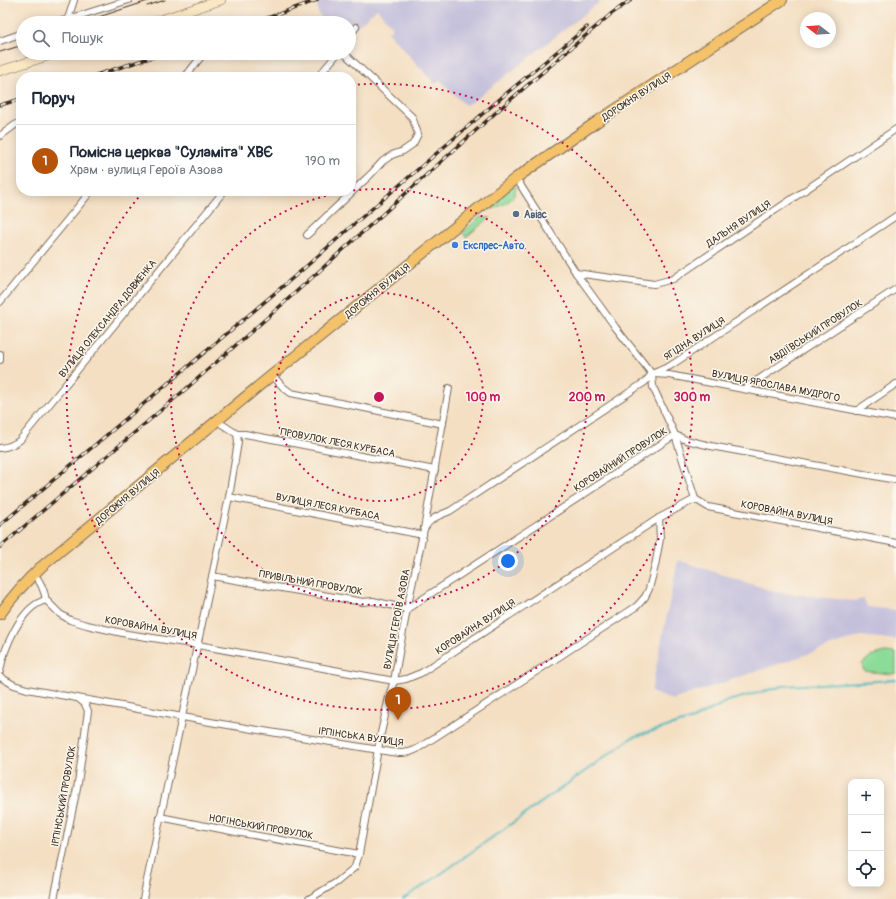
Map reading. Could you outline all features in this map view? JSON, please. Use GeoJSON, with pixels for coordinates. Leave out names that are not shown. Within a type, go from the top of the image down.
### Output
{"type":"FeatureCollection","features":[{"type":"Feature","properties":{"kind":"main road"},"geometry":{"type":"LineString","coordinates":[[172,16],[221,0]]}},
{"type":"Feature","properties":{"kind":"main road","name":"ДОРОЖНЯ ВУЛИЦЯ"},"geometry":{"type":"LineString","coordinates":[[0,614],[34,574],[47,562],[272,375],[516,178],[598,121],[782,0]]}},
{"type":"Feature","properties":{"kind":"main road"},"geometry":{"type":"LineString","coordinates":[[0,71],[35,60]]}},
{"type":"Feature","properties":{"kind":"street"},"geometry":{"type":"LineString","coordinates":[[69,16],[74,0]]}},
{"type":"Feature","properties":{"kind":"street"},"geometry":{"type":"LineString","coordinates":[[78,16],[129,0]]}},
{"type":"Feature","properties":{"kind":"street"},"geometry":{"type":"LineString","coordinates":[[0,40],[16,35]]}},
{"type":"Feature","properties":{"kind":"street"},"geometry":{"type":"LineString","coordinates":[[189,72],[198,60]]}},
{"type":"Feature","properties":{"kind":"street"},"geometry":{"type":"LineString","coordinates":[[322,72],[332,60]]}},
{"type":"Feature","properties":{"kind":"street"},"geometry":{"type":"LineString","coordinates":[[351,60],[412,117],[418,134],[413,144],[383,161],[356,188]]}},
{"type":"Feature","properties":{"kind":"street"},"geometry":{"type":"LineString","coordinates":[[0,136],[16,124]]}},
{"type":"Feature","properties":{"kind":"street","name":"ДАЛЬНЯ ВУЛИЦЯ"},"geometry":{"type":"LineString","coordinates":[[576,273],[654,284],[672,279],[896,129]]}},
{"type":"Feature","properties":{"kind":"street"},"geometry":{"type":"LineString","coordinates":[[516,178],[576,273],[652,374],[653,387],[676,435],[695,499]]}},
{"type":"Feature","properties":{"kind":"street"},"geometry":{"type":"LineString","coordinates":[[0,302],[87,196]]}},
{"type":"Feature","properties":{"kind":"street","name":"ВУЛИЦЯ ОЛЕКСАНДРА ДОВЖЕНКА"},"geometry":{"type":"LineString","coordinates":[[0,448],[14,444],[20,440],[220,196]]}},
{"type":"Feature","properties":{"kind":"street"},"geometry":{"type":"LineString","coordinates":[[307,235],[348,196]]}},
{"type":"Feature","properties":{"kind":"street","name":"ЯГІДНА ВУЛИЦЯ"},"geometry":{"type":"LineString","coordinates":[[423,532],[428,522],[432,518],[450,511],[645,382],[652,374],[670,366],[896,216]]}},
{"type":"Feature","properties":{"kind":"street","name":"АВДІЇВСЬКИЙ ПРОВУЛОК"},"geometry":{"type":"LineString","coordinates":[[744,389],[896,290]]}},
{"type":"Feature","properties":{"kind":"street"},"geometry":{"type":"LineString","coordinates":[[0,354],[0,360]]}},
{"type":"Feature","properties":{"kind":"street","name":"ВУЛИЦЯ ЯРОСЛАВА МУДРОГО"},"geometry":{"type":"LineString","coordinates":[[652,374],[669,375],[896,418]]}},
{"type":"Feature","properties":{"kind":"street"},"geometry":{"type":"LineString","coordinates":[[272,375],[291,393],[443,424]]}},
{"type":"Feature","properties":{"kind":"street"},"geometry":{"type":"LineString","coordinates":[[856,411],[896,384]]}},
{"type":"Feature","properties":{"kind":"street","name":"ВУЛИЦЯ ГЕРОЇВ АЗОВА"},"geometry":{"type":"LineString","coordinates":[[309,899],[337,882],[354,868],[359,854],[381,733],[394,681],[435,470],[449,388]]}},
{"type":"Feature","properties":{"kind":"street"},"geometry":{"type":"LineString","coordinates":[[143,899],[229,497],[238,442],[237,434],[218,421]]}},
{"type":"Feature","properties":{"kind":"street","name":"ПРОВУЛОК ЛЕСЯ КУРБАСА"},"geometry":{"type":"LineString","coordinates":[[237,434],[245,434],[435,470]]}},
{"type":"Feature","properties":{"kind":"street","name":"КОРОВАЙНИЙ ПРОВУЛОК"},"geometry":{"type":"LineString","coordinates":[[407,609],[676,435],[686,440],[711,446],[896,480]]}},
{"type":"Feature","properties":{"kind":"street","name":"ВУЛИЦЯ ЛЕСЯ КУРБАСА"},"geometry":{"type":"LineString","coordinates":[[229,497],[423,532]]}},
{"type":"Feature","properties":{"kind":"street","name":"КОРОВАЙНА ВУЛИЦЯ"},"geometry":{"type":"LineString","coordinates":[[46,600],[60,614],[70,620],[87,625],[127,634],[198,645],[394,681],[406,679],[421,673],[659,518],[695,499],[708,507],[896,543]]}},
{"type":"Feature","properties":{"kind":"street","name":"ІРПІНСЬКА ВУЛИЦЯ"},"geometry":{"type":"LineString","coordinates":[[0,677],[14,685],[27,689],[79,699],[403,754],[410,753],[637,606],[645,597],[649,589],[655,566],[660,539],[659,518]]}},
{"type":"Feature","properties":{"kind":"street"},"geometry":{"type":"LineString","coordinates":[[0,671],[8,643],[17,625],[39,602],[46,600],[40,581],[34,574]]}},
{"type":"Feature","properties":{"kind":"street","name":"ПРИВІЛЬНИЙ ПРОВУЛОК"},"geometry":{"type":"LineString","coordinates":[[212,576],[364,602],[373,601],[407,609]]}},
{"type":"Feature","properties":{"kind":"street"},"geometry":{"type":"LineString","coordinates":[[79,699],[85,704],[88,711]]}},
{"type":"Feature","properties":{"kind":"street"},"geometry":{"type":"LineString","coordinates":[[88,711],[92,705],[97,702]]}},
{"type":"Feature","properties":{"kind":"street","name":"ІРПІНСЬКИЙ ПРОВУЛОК"},"geometry":{"type":"LineString","coordinates":[[54,899],[78,783],[88,711]]}},
{"type":"Feature","properties":{"kind":"street","name":"НОГІНСЬКИЙ ПРОВУЛОК"},"geometry":{"type":"LineString","coordinates":[[160,817],[359,854]]}},
{"type":"Feature","properties":{"kind":"shaded area"},"geometry":{"type":"Polygon","coordinates":[[[326,0],[602,0],[475,100],[465,105],[440,80],[435,84],[388,32],[393,27],[377,9],[356,27],[356,16],[320,16],[318,13],[317,3],[326,0]]]}},
{"type":"Feature","properties":{"kind":"shaded area"},"geometry":{"type":"Polygon","coordinates":[[[678,560],[775,592],[854,601],[864,599],[867,607],[896,610],[896,640],[861,636],[672,700],[651,692],[678,560]]]}},
{"type":"Feature","properties":{"kind":"green space"},"geometry":{"type":"Polygon","coordinates":[[[514,184],[516,186],[515,192],[508,202],[478,212],[514,184]]]}},
{"type":"Feature","properties":{"kind":"green space"},"geometry":{"type":"Polygon","coordinates":[[[480,217],[491,218],[466,237],[463,232],[480,217]]]}},
{"type":"Feature","properties":{"kind":"green space"},"geometry":{"type":"Polygon","coordinates":[[[885,652],[896,653],[896,673],[891,674],[864,671],[862,664],[871,656],[885,652]]]}},
{"type":"Feature","properties":{"kind":"waterway"},"geometry":{"type":"LineString","coordinates":[[403,899],[438,876],[633,737],[693,719],[728,701],[783,686],[896,680]]}},
{"type":"Feature","properties":{"kind":"tram line"},"geometry":{"type":"LineString","coordinates":[[102,16],[151,0]]}},
{"type":"Feature","properties":{"kind":"tram line"},"geometry":{"type":"LineString","coordinates":[[147,6],[165,0]]}},
{"type":"Feature","properties":{"kind":"tram line"},"geometry":{"type":"LineString","coordinates":[[0,52],[16,47]]}},
{"type":"Feature","properties":{"kind":"railway"},"geometry":{"type":"LineString","coordinates":[[273,16],[317,0]]}},
{"type":"Feature","properties":{"kind":"railway"},"geometry":{"type":"LineString","coordinates":[[0,547],[187,388],[502,107],[611,14],[631,0]]}},
{"type":"Feature","properties":{"kind":"railway"},"geometry":{"type":"LineString","coordinates":[[0,525],[301,271],[508,92],[587,27]]}},
{"type":"Feature","properties":{"kind":"railway"},"geometry":{"type":"LineString","coordinates":[[106,72],[143,60]]}},
{"type":"Feature","properties":{"kind":"railway"},"geometry":{"type":"LineString","coordinates":[[0,105],[16,100]]}},
{"type":"Feature","properties":{"kind":"place","name":"Авіас"},"geometry":{"type":"Point","coordinates":[516,214]}},
{"type":"Feature","properties":{"kind":"place","name":"Експрес-Авто"},"geometry":{"type":"Point","coordinates":[455,245]}},
{"type":"Feature","properties":{"kind":"place","name":"Помісна церква \"Суламіта\" ХВЄ"},"geometry":{"type":"Point","coordinates":[398,720]}}]}
